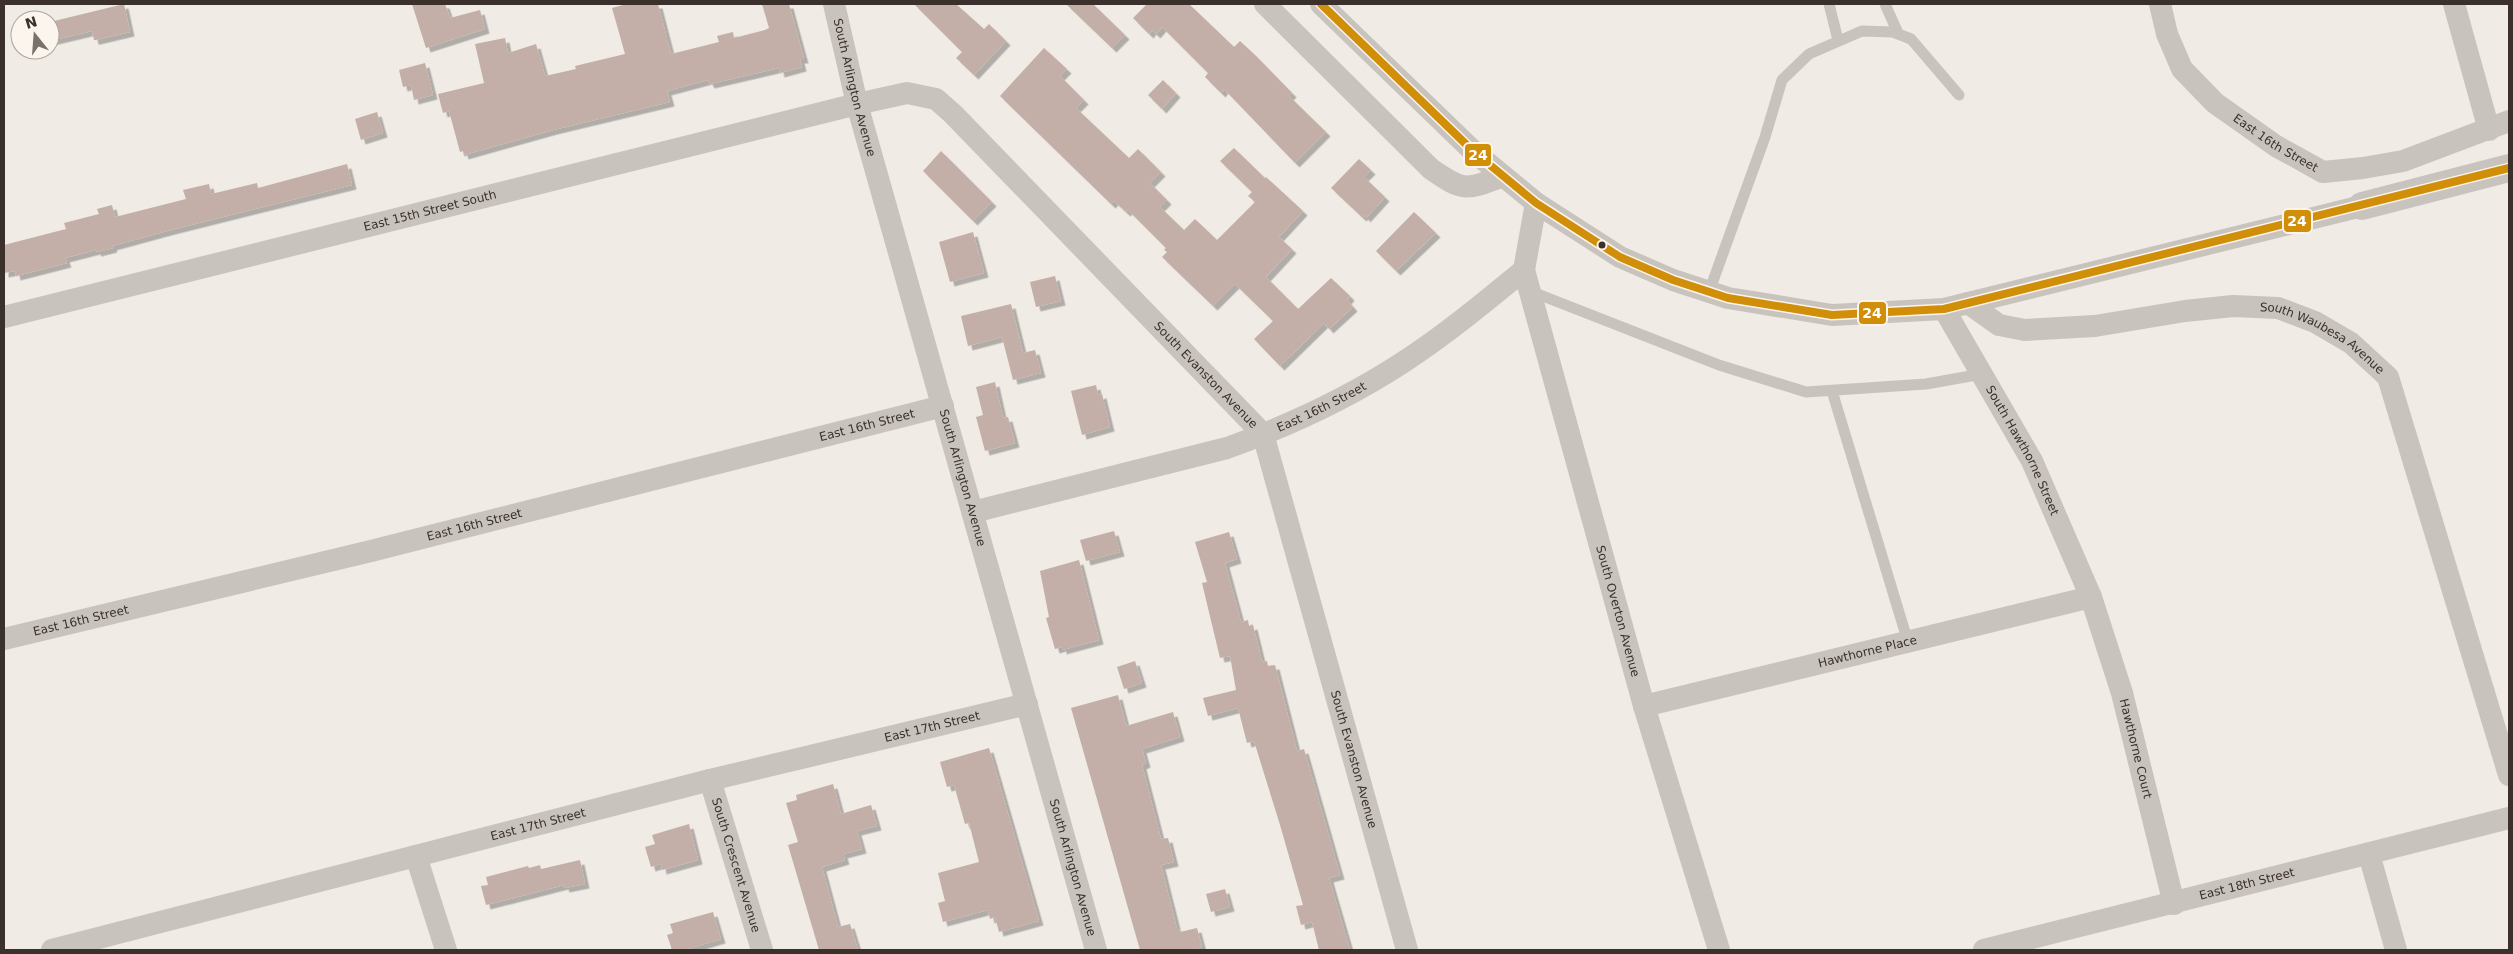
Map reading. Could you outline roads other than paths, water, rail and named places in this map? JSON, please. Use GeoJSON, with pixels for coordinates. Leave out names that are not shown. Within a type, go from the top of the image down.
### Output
{"type":"FeatureCollection","features":[{"type":"Feature","properties":{"kind":"street","name":"South Arlington Avenue"},"geometry":{"type":"LineString","coordinates":[[834,4],[857,104],[1096,950]]}},
{"type":"Feature","properties":{"kind":"street"},"geometry":{"type":"LineString","coordinates":[[1321,4],[1473,151],[1536,203],[1620,257],[1673,280],[1728,298],[1832,315],[1944,309],[2509,168]]}},
{"type":"Feature","properties":{"kind":"street","name":"East 16th Street"},"geometry":{"type":"LineString","coordinates":[[2160,4],[2167,34],[2182,69],[2215,103],[2276,146],[2323,172],[2403,161],[2499,126]]}},
{"type":"Feature","properties":{"kind":"street"},"geometry":{"type":"LineString","coordinates":[[2454,4],[2499,126]]}},
{"type":"Feature","properties":{"kind":"street"},"geometry":{"type":"LineString","coordinates":[[1278,8],[1431,169],[1456,186],[1475,186],[1503,176]]}},
{"type":"Feature","properties":{"kind":"street","name":"South Evanston Avenue"},"geometry":{"type":"LineString","coordinates":[[857,104],[907,93],[936,99],[954,114],[1263,434],[1407,950]]}},
{"type":"Feature","properties":{"kind":"street","name":"East 15th Street South"},"geometry":{"type":"LineString","coordinates":[[4,317],[857,104]]}},
{"type":"Feature","properties":{"kind":"street"},"geometry":{"type":"LineString","coordinates":[[1527,281],[1536,203]]}},
{"type":"Feature","properties":{"kind":"street","name":"East 16th Street"},"geometry":{"type":"LineString","coordinates":[[973,512],[1227,448],[1263,434],[1334,402],[1402,363],[1527,281]]}},
{"type":"Feature","properties":{"kind":"street","name":"South Overton Avenue"},"geometry":{"type":"LineString","coordinates":[[1527,281],[1644,706],[1719,950]]}},
{"type":"Feature","properties":{"kind":"street","name":"South Waubesa Avenue"},"geometry":{"type":"LineString","coordinates":[[1968,303],[2000,325],[2025,330],[2095,326],[2185,311],[2233,306],[2278,308],[2315,322],[2351,343],[2388,377],[2509,775]]}},
{"type":"Feature","properties":{"kind":"street","name":"South Hawthorne Street"},"geometry":{"type":"LineString","coordinates":[[1944,309],[2032,461],[2091,597]]}},
{"type":"Feature","properties":{"kind":"street","name":"East 16th Street"},"geometry":{"type":"LineString","coordinates":[[4,640],[380,549],[942,406]]}},
{"type":"Feature","properties":{"kind":"street","name":"Hawthorne Place"},"geometry":{"type":"LineString","coordinates":[[1644,706],[2091,597]]}},
{"type":"Feature","properties":{"kind":"street","name":"Hawthorne Court"},"geometry":{"type":"LineString","coordinates":[[2091,597],[2122,693],[2174,904]]}},
{"type":"Feature","properties":{"kind":"street","name":"East 17th Street"},"geometry":{"type":"LineString","coordinates":[[52,950],[710,780],[1027,704]]}},
{"type":"Feature","properties":{"kind":"street","name":"South Crescent Avenue"},"geometry":{"type":"LineString","coordinates":[[710,780],[762,950]]}},
{"type":"Feature","properties":{"kind":"street","name":"East 18th Street"},"geometry":{"type":"LineString","coordinates":[[1984,950],[2058,941],[2174,904],[2509,818]]}},
{"type":"Feature","properties":{"kind":"street"},"geometry":{"type":"LineString","coordinates":[[2369,854],[2396,950]]}},
{"type":"Feature","properties":{"kind":"street"},"geometry":{"type":"LineString","coordinates":[[416,856],[446,950]]}},
{"type":"Feature","properties":{"kind":"lane"},"geometry":{"type":"LineString","coordinates":[[1829,4],[1838,40]]}},
{"type":"Feature","properties":{"kind":"lane"},"geometry":{"type":"LineString","coordinates":[[1885,4],[1898,33]]}},
{"type":"Feature","properties":{"kind":"lane"},"geometry":{"type":"LineString","coordinates":[[1709,292],[1765,137],[1782,80],[1809,54],[1862,31],[1898,33],[1911,39],[1959,95]]}},
{"type":"Feature","properties":{"kind":"lane"},"geometry":{"type":"LineString","coordinates":[[1527,281],[1762,380],[1806,392],[1926,384],[1982,374]]}},
{"type":"Feature","properties":{"kind":"lane"},"geometry":{"type":"LineString","coordinates":[[1832,391],[1908,642]]}}]}
